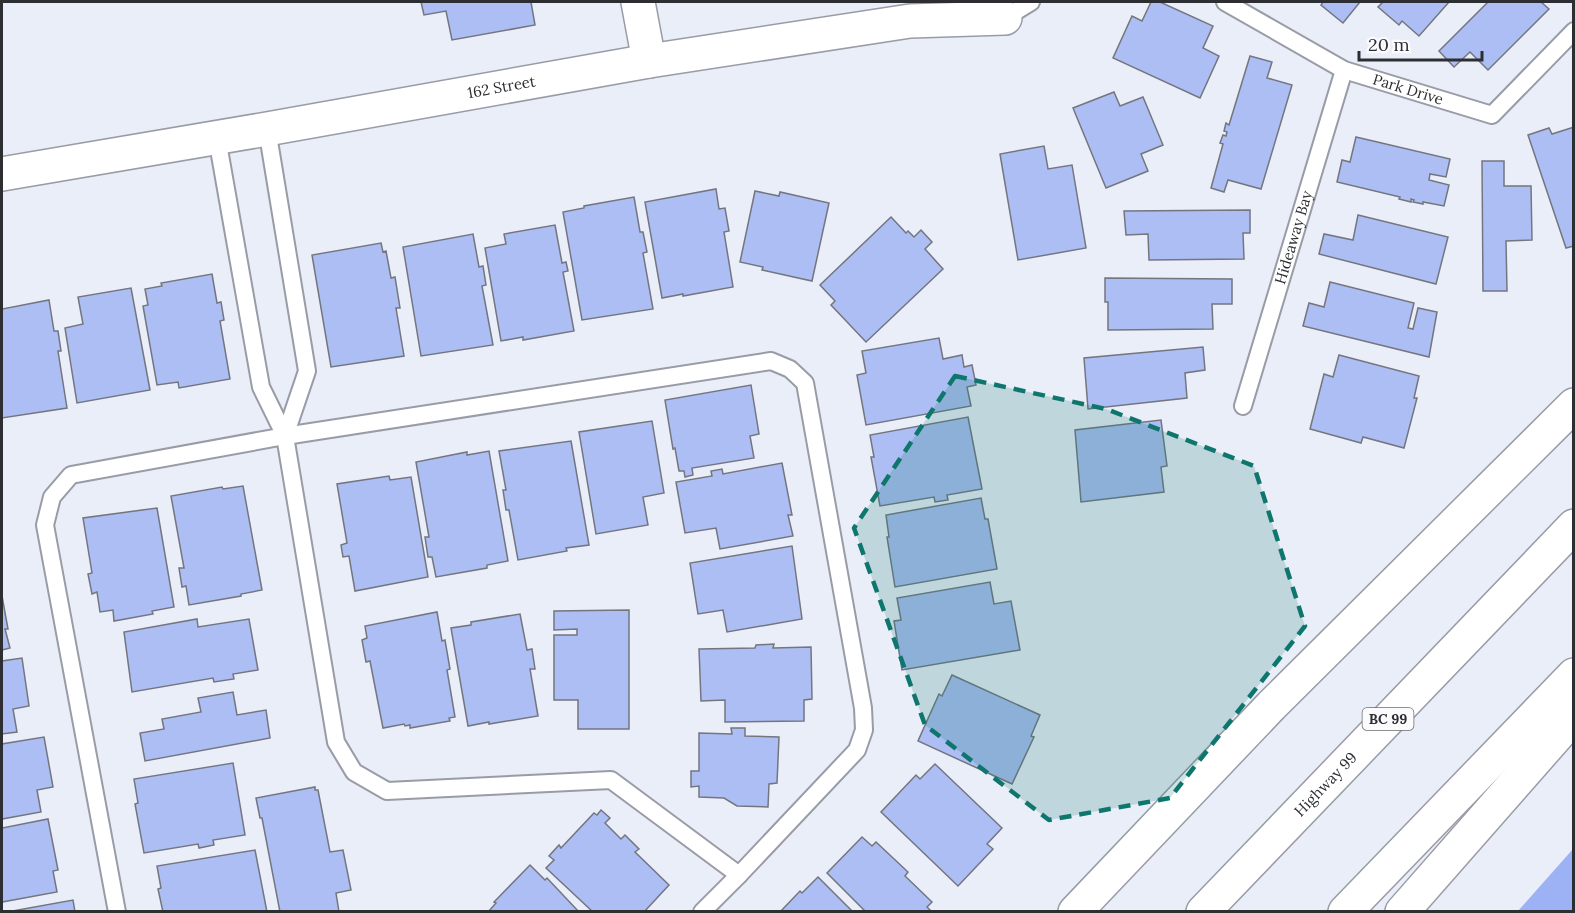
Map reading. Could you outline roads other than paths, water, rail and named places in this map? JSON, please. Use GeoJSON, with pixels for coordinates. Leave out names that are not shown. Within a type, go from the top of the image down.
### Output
{"type":"FeatureCollection","features":[{"type":"Feature","properties":{"kind":"main road"},"geometry":{"type":"LineString","coordinates":[[638,2],[649,61]]}},
{"type":"Feature","properties":{"kind":"main road","name":"162 Street"},"geometry":{"type":"LineString","coordinates":[[2,174],[649,61],[910,21],[1018,10]]}},
{"type":"Feature","properties":{"kind":"main road"},"geometry":{"type":"LineString","coordinates":[[1075,912],[1279,698],[1574,405]]}},
{"type":"Feature","properties":{"kind":"main road","name":"Highway 99"},"geometry":{"type":"LineString","coordinates":[[1203,912],[1574,526]]}},
{"type":"Feature","properties":{"kind":"main road"},"geometry":{"type":"LineString","coordinates":[[1345,912],[1574,675]]}},
{"type":"Feature","properties":{"kind":"main road"},"geometry":{"type":"LineString","coordinates":[[1402,912],[1574,716]]}},
{"type":"Feature","properties":{"kind":"lane","name":"Park Drive"},"geometry":{"type":"LineString","coordinates":[[1225,2],[1344,70],[1492,115],[1574,31]]}},
{"type":"Feature","properties":{"kind":"lane","name":"Hideaway Bay"},"geometry":{"type":"LineString","coordinates":[[1243,406],[1344,70]]}},
{"type":"Feature","properties":{"kind":"lane"},"geometry":{"type":"LineString","coordinates":[[267,129],[307,371],[285,436]]}},
{"type":"Feature","properties":{"kind":"lane"},"geometry":{"type":"LineString","coordinates":[[217,138],[261,387],[285,436],[336,742],[354,772],[387,791],[611,780],[739,875]]}},
{"type":"Feature","properties":{"kind":"lane"},"geometry":{"type":"LineString","coordinates":[[117,912],[45,525],[52,497],[71,475],[285,436],[771,361],[790,369],[805,383],[863,708],[864,730],[857,750],[702,912]]}}]}
